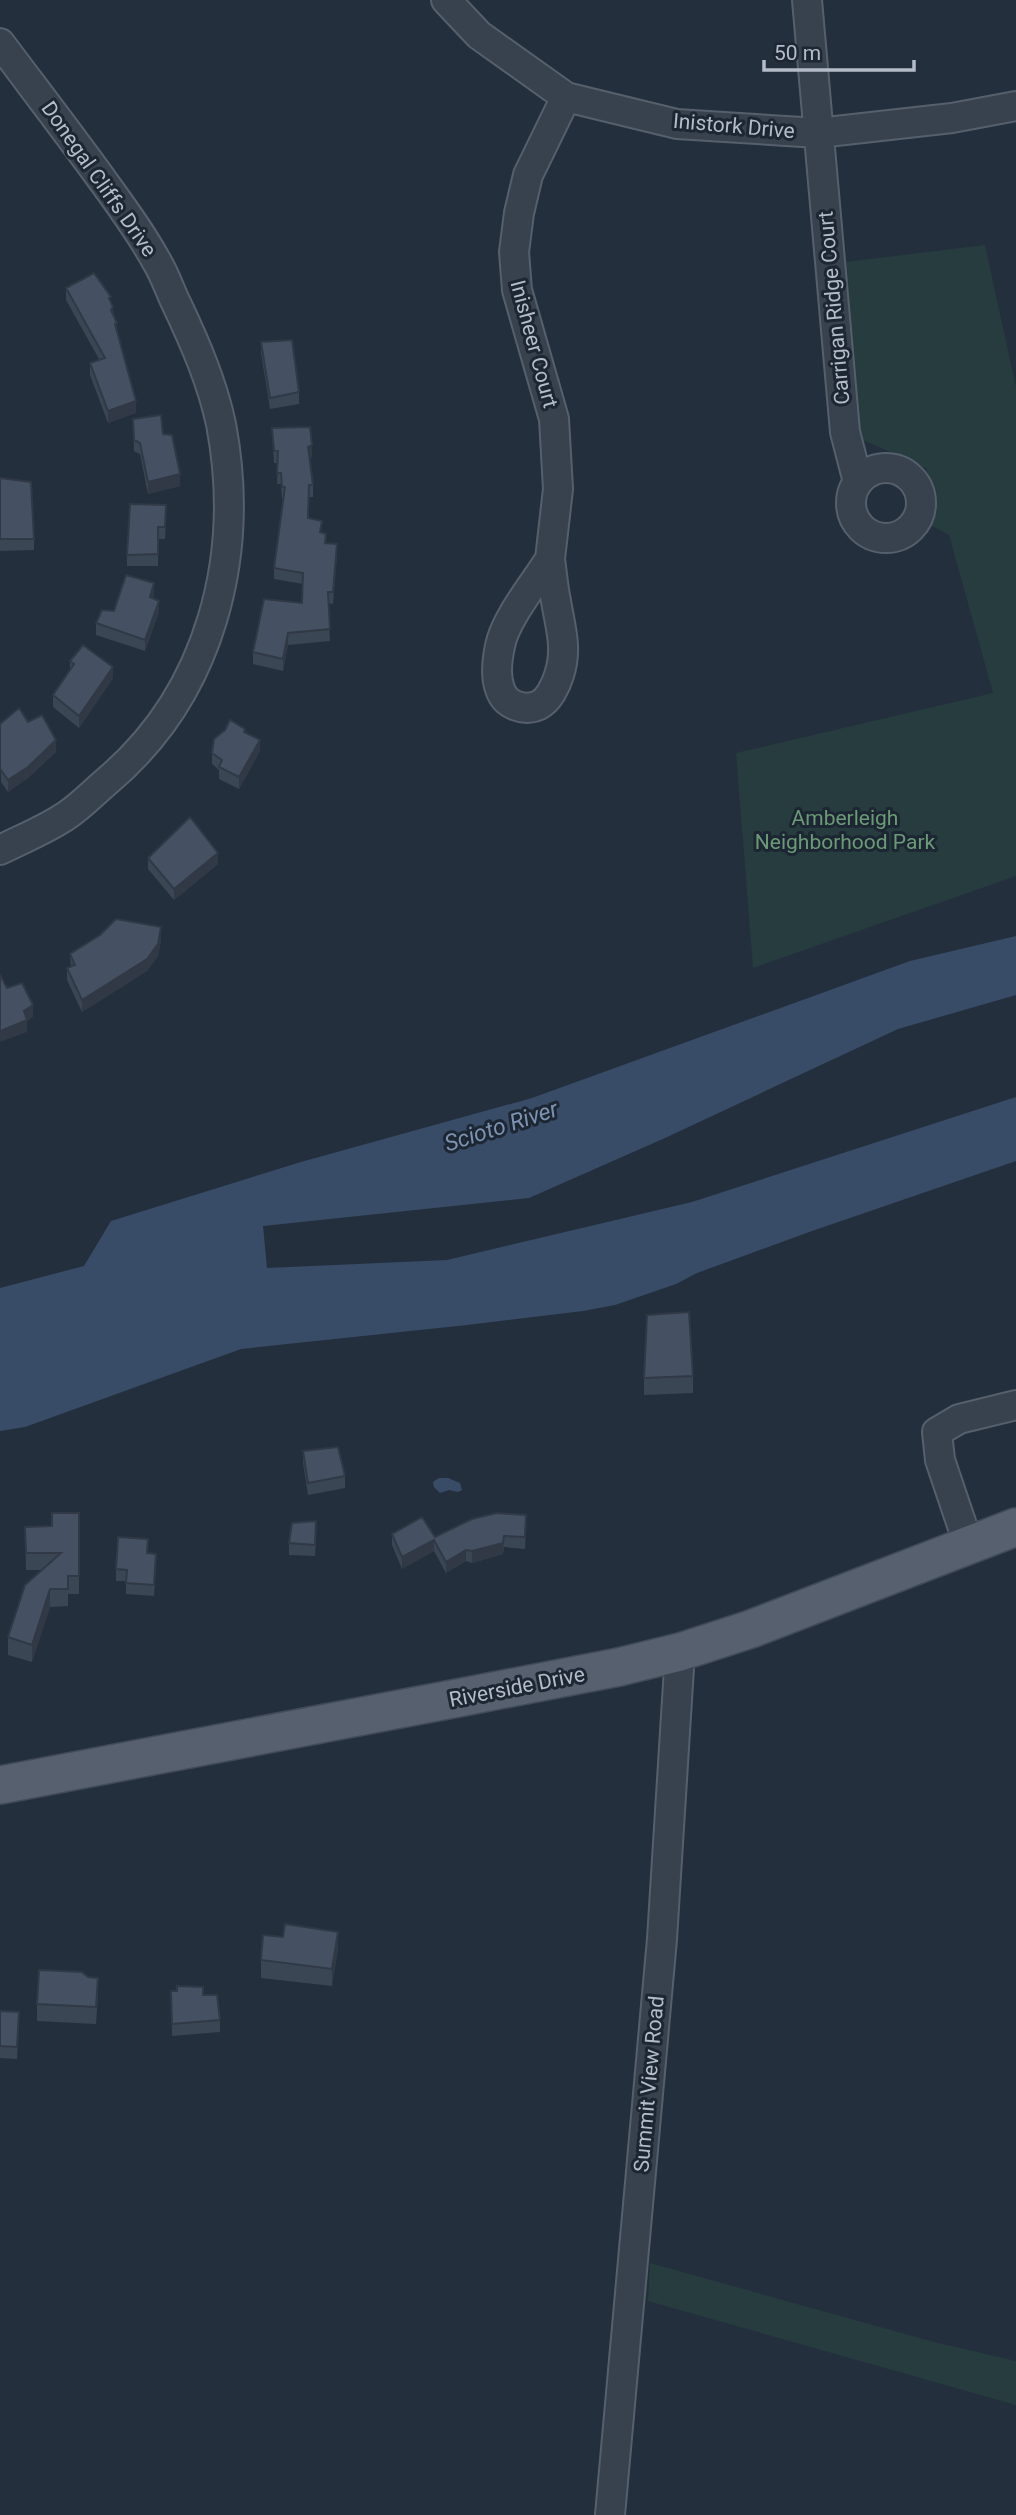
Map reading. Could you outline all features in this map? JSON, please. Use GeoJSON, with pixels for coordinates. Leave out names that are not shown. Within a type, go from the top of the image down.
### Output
{"type":"FeatureCollection","features":[{"type":"Feature","properties":{"kind":"main road","name":"Riverside Drive"},"geometry":{"type":"LineString","coordinates":[[0,1784],[463,1698],[680,1652],[751,1629],[1016,1527]]}},
{"type":"Feature","properties":{"kind":"street","name":"Inistork Drive"},"geometry":{"type":"LineString","coordinates":[[446,0],[479,34],[566,97],[677,124],[817,133],[952,118],[1016,106]]}},
{"type":"Feature","properties":{"kind":"street","name":"Carrigan Ridge Court"},"geometry":{"type":"LineString","coordinates":[[807,0],[845,432],[858,482]]}},
{"type":"Feature","properties":{"kind":"street","name":"Donegal Cliffs Drive"},"geometry":{"type":"LineString","coordinates":[[0,43],[125,211],[158,262],[207,376],[221,424],[229,490],[223,576],[213,621],[190,679],[164,722],[122,769],[63,818],[0,850]]}},
{"type":"Feature","properties":{"kind":"street","name":"Inisheer Court"},"geometry":{"type":"LineString","coordinates":[[550,559],[558,489],[554,419],[517,290],[514,252],[519,212],[528,175],[566,97]]}},
{"type":"Feature","properties":{"kind":"street"},"geometry":{"type":"LineString","coordinates":[[969,1546],[940,1460],[937,1432],[959,1419],[1016,1405]]}},
{"type":"Feature","properties":{"kind":"street","name":"Summit View Road"},"geometry":{"type":"LineString","coordinates":[[610,2515],[662,1939],[680,1652]]}},
{"type":"Feature","properties":{"kind":"green space","name":"Amberleigh Neighborhood Park"},"geometry":{"type":"Polygon","coordinates":[[[985,245],[1016,387],[1016,876],[753,968],[736,753],[993,693],[949,535],[932,526],[932,492],[926,468],[845,432],[829,264],[985,245]]]}},
{"type":"Feature","properties":{"kind":"green space"},"geometry":{"type":"Polygon","coordinates":[[[650,2263],[934,2342],[1016,2361],[1016,2405],[648,2301],[650,2263]]]}},
{"type":"Feature","properties":{"kind":"water","name":"Scioto River"},"geometry":{"type":"Polygon","coordinates":[[[1016,936],[1016,995],[898,1029],[529,1198],[263,1226],[267,1268],[447,1260],[692,1202],[1016,1097],[1016,1161],[812,1231],[615,1305],[467,1325],[241,1349],[25,1427],[0,1431],[0,1288],[84,1266],[111,1221],[301,1162],[532,1098],[910,961],[1016,936]]]}},
{"type":"Feature","properties":{"kind":"water"},"geometry":{"type":"Polygon","coordinates":[[[439,1478],[460,1483],[462,1490],[440,1493],[433,1482],[439,1478]]]}},
{"type":"Feature","properties":{"kind":"building"},"geometry":{"type":"Polygon","coordinates":[[[94,273],[111,297],[111,310],[117,323],[115,324],[136,401],[108,411],[90,363],[105,358],[66,288],[94,273]]]}},
{"type":"Feature","properties":{"kind":"building"},"geometry":{"type":"Polygon","coordinates":[[[292,340],[299,392],[270,398],[261,342],[292,340]]]}},
{"type":"Feature","properties":{"kind":"building"},"geometry":{"type":"Polygon","coordinates":[[[161,415],[163,434],[172,435],[180,474],[148,482],[140,443],[134,440],[133,419],[161,415]]]}},
{"type":"Feature","properties":{"kind":"building"},"geometry":{"type":"Polygon","coordinates":[[[310,427],[312,445],[308,447],[313,485],[309,485],[308,518],[322,521],[320,532],[326,534],[325,543],[337,544],[333,592],[328,592],[330,629],[288,633],[283,659],[253,652],[264,599],[302,603],[303,573],[274,568],[285,487],[282,487],[281,473],[277,473],[278,451],[274,451],[272,428],[310,427]]]}},
{"type":"Feature","properties":{"kind":"building"},"geometry":{"type":"Polygon","coordinates":[[[0,478],[31,482],[34,539],[0,539],[0,478]]]}},
{"type":"Feature","properties":{"kind":"building"},"geometry":{"type":"Polygon","coordinates":[[[130,504],[166,505],[165,527],[158,527],[158,554],[127,555],[130,504]]]}},
{"type":"Feature","properties":{"kind":"building"},"geometry":{"type":"Polygon","coordinates":[[[126,575],[154,583],[150,597],[159,601],[145,640],[96,623],[102,610],[114,611],[126,575]]]}},
{"type":"Feature","properties":{"kind":"building"},"geometry":{"type":"Polygon","coordinates":[[[83,645],[113,667],[79,716],[53,695],[74,664],[70,661],[83,645]]]}},
{"type":"Feature","properties":{"kind":"building"},"geometry":{"type":"Polygon","coordinates":[[[19,708],[28,722],[42,715],[56,740],[28,767],[8,780],[0,771],[0,724],[19,708]]]}},
{"type":"Feature","properties":{"kind":"building"},"geometry":{"type":"Polygon","coordinates":[[[230,720],[245,729],[244,732],[260,740],[239,777],[219,767],[222,760],[212,753],[214,739],[225,730],[230,720]]]}},
{"type":"Feature","properties":{"kind":"building"},"geometry":{"type":"Polygon","coordinates":[[[190,817],[218,853],[174,889],[148,858],[190,817]]]}},
{"type":"Feature","properties":{"kind":"building"},"geometry":{"type":"Polygon","coordinates":[[[116,919],[161,927],[158,944],[147,959],[82,1000],[67,968],[75,965],[70,954],[100,935],[116,919]]]}},
{"type":"Feature","properties":{"kind":"building"},"geometry":{"type":"Polygon","coordinates":[[[0,975],[7,988],[22,983],[33,1005],[24,1011],[27,1020],[0,1031],[0,975]]]}},
{"type":"Feature","properties":{"kind":"building"},"geometry":{"type":"Polygon","coordinates":[[[689,1312],[693,1376],[644,1378],[647,1315],[689,1312]]]}},
{"type":"Feature","properties":{"kind":"building"},"geometry":{"type":"Polygon","coordinates":[[[338,1447],[345,1476],[308,1483],[303,1451],[338,1447]]]}},
{"type":"Feature","properties":{"kind":"building"},"geometry":{"type":"Polygon","coordinates":[[[52,1513],[79,1513],[79,1576],[68,1576],[68,1589],[50,1589],[32,1645],[8,1637],[25,1585],[61,1553],[26,1553],[25,1527],[52,1526],[52,1513]]]}},
{"type":"Feature","properties":{"kind":"building"},"geometry":{"type":"Polygon","coordinates":[[[497,1513],[526,1515],[525,1537],[504,1536],[503,1543],[466,1550],[446,1562],[434,1540],[402,1557],[392,1534],[422,1517],[435,1537],[472,1519],[497,1513]]]}},
{"type":"Feature","properties":{"kind":"building"},"geometry":{"type":"Polygon","coordinates":[[[316,1521],[315,1545],[289,1543],[292,1523],[316,1521]]]}},
{"type":"Feature","properties":{"kind":"building"},"geometry":{"type":"Polygon","coordinates":[[[118,1537],[148,1539],[147,1553],[156,1554],[154,1585],[126,1583],[127,1570],[116,1569],[118,1537]]]}},
{"type":"Feature","properties":{"kind":"building"},"geometry":{"type":"Polygon","coordinates":[[[285,1924],[338,1932],[332,1969],[261,1960],[263,1935],[283,1937],[285,1924]]]}},
{"type":"Feature","properties":{"kind":"building"},"geometry":{"type":"Polygon","coordinates":[[[39,1970],[82,1972],[88,1977],[98,1978],[96,2007],[37,2004],[39,1970]]]}},
{"type":"Feature","properties":{"kind":"building"},"geometry":{"type":"Polygon","coordinates":[[[177,1986],[203,1987],[203,1995],[217,1995],[220,2020],[172,2024],[171,1991],[177,1991],[177,1986]]]}},
{"type":"Feature","properties":{"kind":"building"},"geometry":{"type":"Polygon","coordinates":[[[0,2011],[19,2012],[17,2047],[0,2046],[0,2011]]]}}]}
